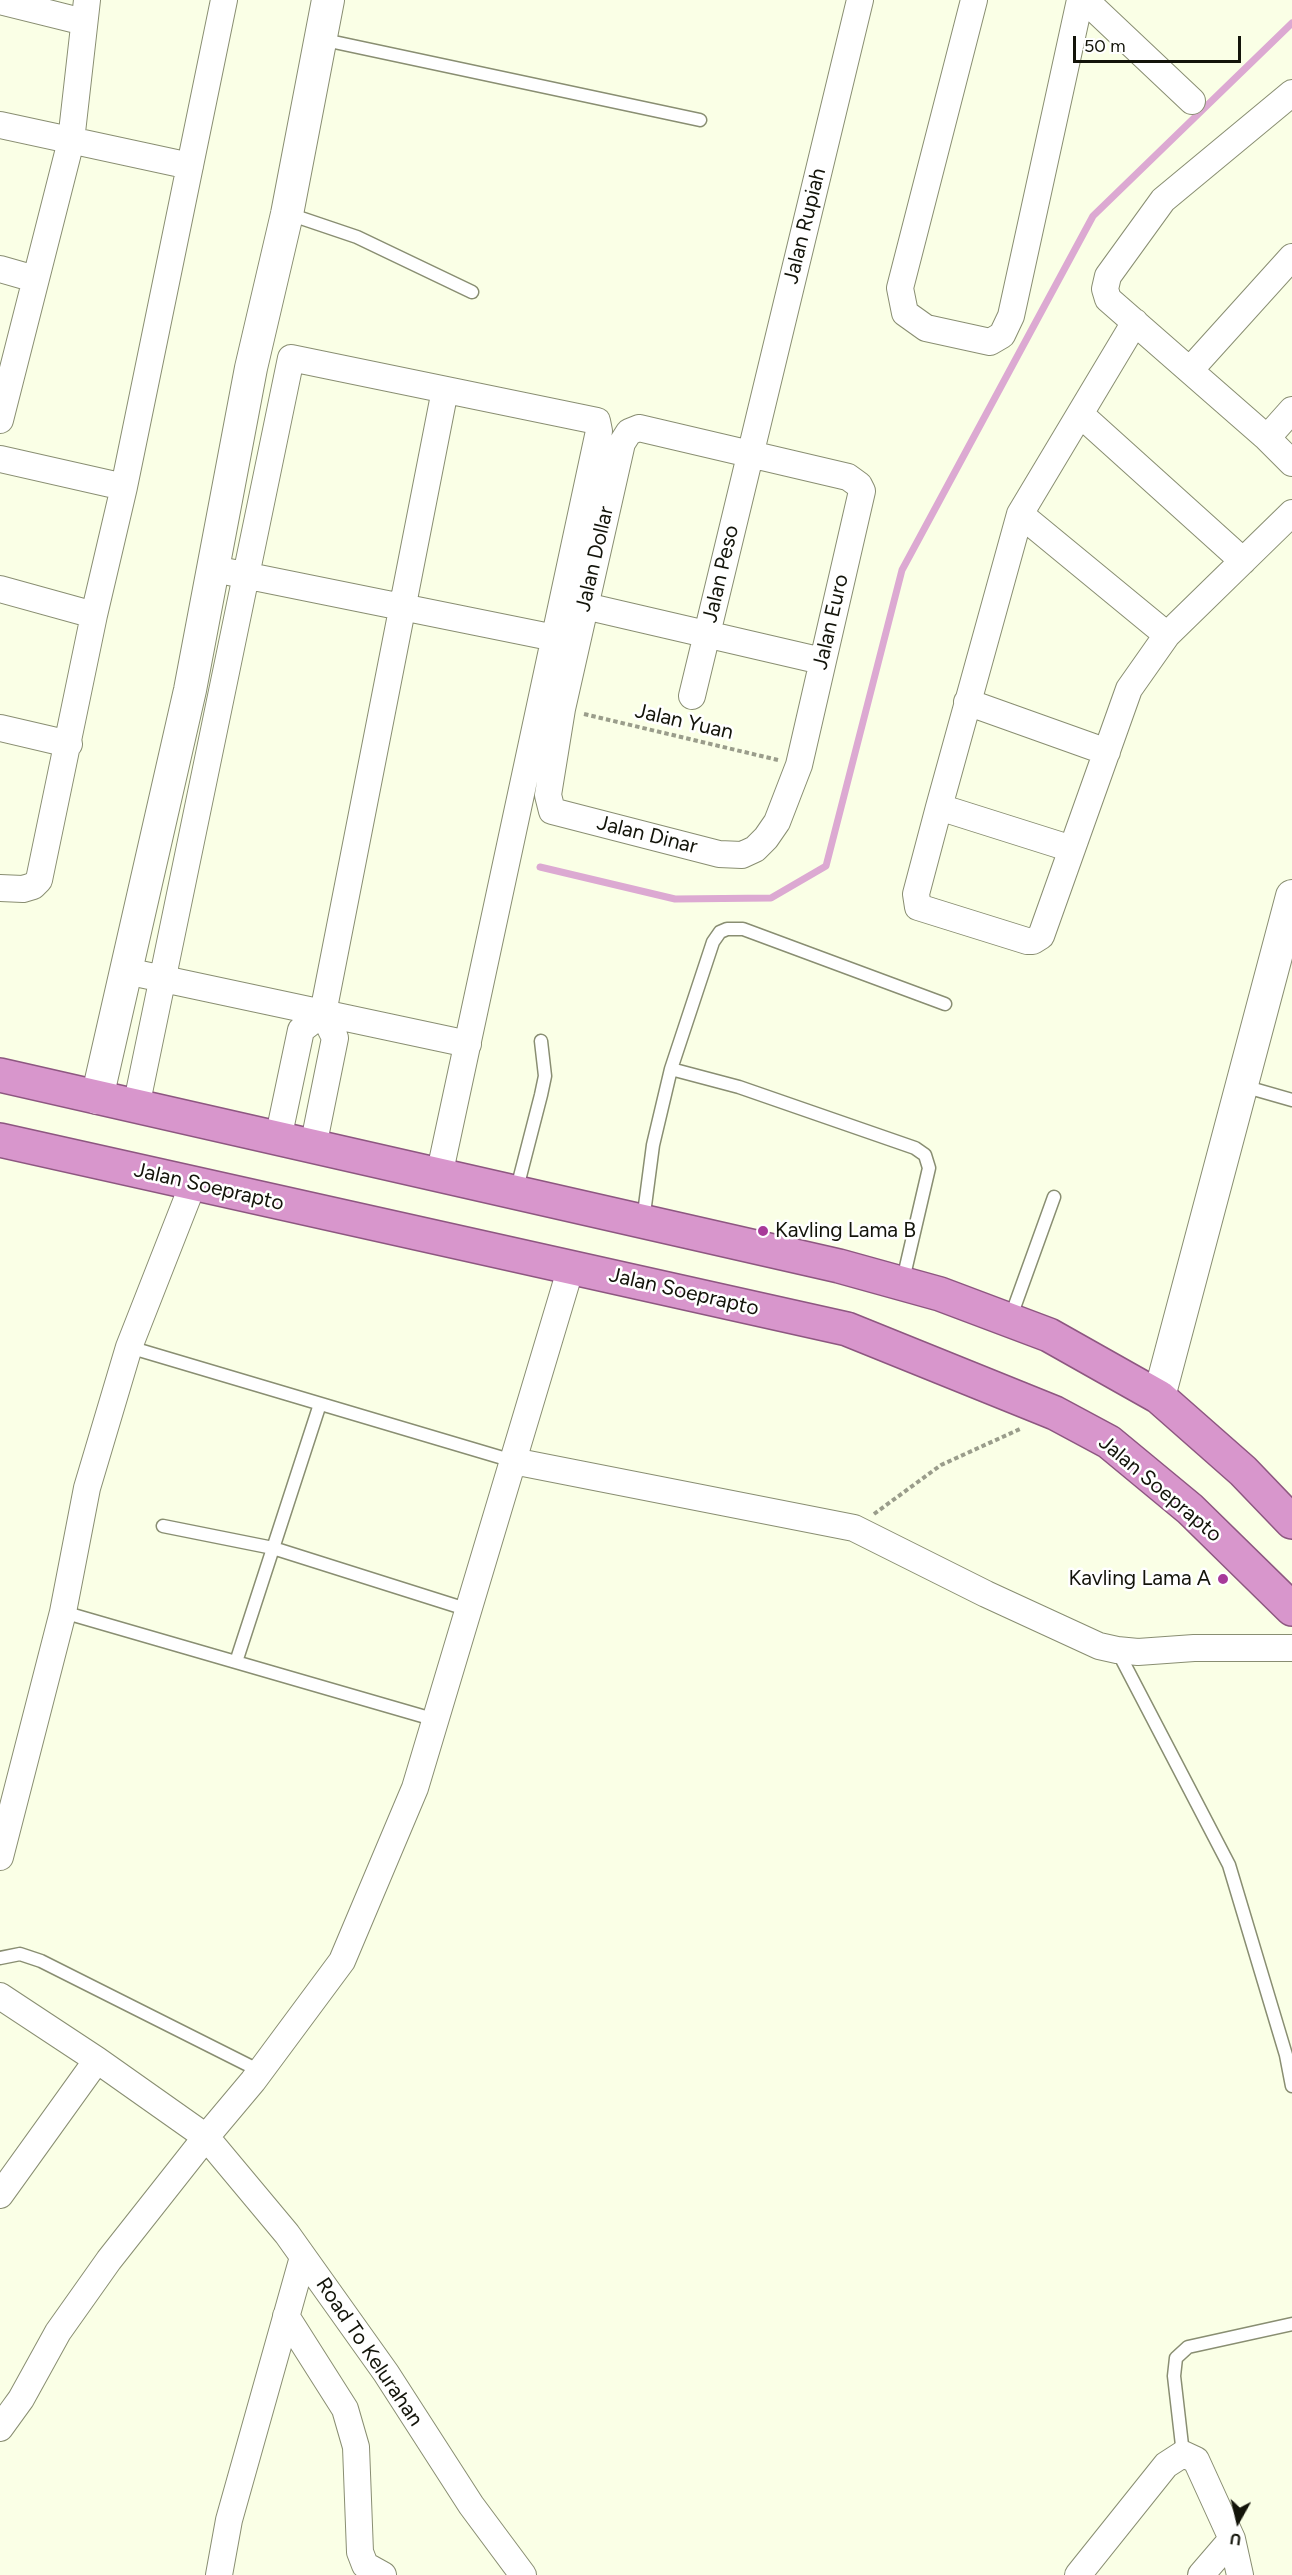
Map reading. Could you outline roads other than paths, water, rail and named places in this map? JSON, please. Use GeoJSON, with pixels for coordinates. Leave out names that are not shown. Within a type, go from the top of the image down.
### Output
{"type":"FeatureCollection","features":[{"type":"Feature","properties":{"kind":"highway"},"geometry":{"type":"LineString","coordinates":[[0,1075],[839,1266],[940,1294],[1049,1335],[1159,1397],[1244,1471],[1292,1522]]}},
{"type":"Feature","properties":{"kind":"highway","name":"Jalan Soeprapto"},"geometry":{"type":"LineString","coordinates":[[0,1140],[847,1329],[1055,1413],[1109,1442],[1190,1509],[1292,1609]]}},
{"type":"Feature","properties":{"kind":"street"},"geometry":{"type":"LineString","coordinates":[[0,888],[23,889],[33,886],[39,880],[94,615],[124,487],[224,0]]}},
{"type":"Feature","properties":{"kind":"street"},"geometry":{"type":"LineString","coordinates":[[97,1098],[190,690],[251,368],[287,214],[328,0]]}},
{"type":"Feature","properties":{"kind":"street","name":"Jalan Rupiah"},"geometry":{"type":"LineString","coordinates":[[750,452],[860,0]]}},
{"type":"Feature","properties":{"kind":"street"},"geometry":{"type":"LineString","coordinates":[[974,0],[900,288],[905,313],[926,328],[990,342],[1002,335],[1011,316],[1080,0]]}},
{"type":"Feature","properties":{"kind":"street"},"geometry":{"type":"LineString","coordinates":[[1085,0],[1192,101]]}},
{"type":"Feature","properties":{"kind":"street"},"geometry":{"type":"LineString","coordinates":[[0,1],[86,11],[71,141],[0,420]]}},
{"type":"Feature","properties":{"kind":"street"},"geometry":{"type":"LineString","coordinates":[[1292,93],[1163,200],[1107,276],[1105,289],[1108,299],[1267,438],[1292,463]]}},
{"type":"Feature","properties":{"kind":"street"},"geometry":{"type":"LineString","coordinates":[[0,125],[190,166]]}},
{"type":"Feature","properties":{"kind":"street"},"geometry":{"type":"LineString","coordinates":[[1190,370],[1292,257]]}},
{"type":"Feature","properties":{"kind":"street"},"geometry":{"type":"LineString","coordinates":[[0,269],[35,279]]}},
{"type":"Feature","properties":{"kind":"street"},"geometry":{"type":"LineString","coordinates":[[1135,322],[1020,514],[916,894],[918,907],[1027,940],[1038,939],[1041,936],[1129,689],[1167,634],[1292,513]]}},
{"type":"Feature","properties":{"kind":"street"},"geometry":{"type":"LineString","coordinates":[[136,1107],[291,358],[597,421],[599,431],[439,1176]]}},
{"type":"Feature","properties":{"kind":"street"},"geometry":{"type":"LineString","coordinates":[[313,1147],[335,1038],[323,1013],[445,390]]}},
{"type":"Feature","properties":{"kind":"street"},"geometry":{"type":"LineString","coordinates":[[1267,438],[1292,410]]}},
{"type":"Feature","properties":{"kind":"street"},"geometry":{"type":"LineString","coordinates":[[1080,414],[1243,561]]}},
{"type":"Feature","properties":{"kind":"street","name":"Jalan Dollar"},"geometry":{"type":"LineString","coordinates":[[552,811],[548,795],[562,710],[621,443],[626,435],[639,428],[750,452]]}},
{"type":"Feature","properties":{"kind":"street","name":"Jalan Peso"},"geometry":{"type":"LineString","coordinates":[[692,696],[750,452]]}},
{"type":"Feature","properties":{"kind":"street","name":"Jalan Euro"},"geometry":{"type":"LineString","coordinates":[[742,855],[755,849],[777,822],[799,765],[862,491],[859,485],[848,477],[750,452]]}},
{"type":"Feature","properties":{"kind":"street"},"geometry":{"type":"LineString","coordinates":[[0,459],[124,487]]}},
{"type":"Feature","properties":{"kind":"street"},"geometry":{"type":"LineString","coordinates":[[1020,514],[1167,634]]}},
{"type":"Feature","properties":{"kind":"street"},"geometry":{"type":"LineString","coordinates":[[213,568],[555,638]]}},
{"type":"Feature","properties":{"kind":"street"},"geometry":{"type":"LineString","coordinates":[[0,589],[94,615]]}},
{"type":"Feature","properties":{"kind":"street"},"geometry":{"type":"LineString","coordinates":[[585,606],[822,661]]}},
{"type":"Feature","properties":{"kind":"street"},"geometry":{"type":"LineString","coordinates":[[968,702],[1107,752]]}},
{"type":"Feature","properties":{"kind":"street"},"geometry":{"type":"LineString","coordinates":[[0,728],[69,744]]}},
{"type":"Feature","properties":{"kind":"street"},"geometry":{"type":"LineString","coordinates":[[939,807],[1072,849]]}},
{"type":"Feature","properties":{"kind":"street","name":"Jalan Dinar"},"geometry":{"type":"LineString","coordinates":[[552,811],[719,854],[742,855]]}},
{"type":"Feature","properties":{"kind":"street"},"geometry":{"type":"LineString","coordinates":[[1159,1397],[1292,896]]}},
{"type":"Feature","properties":{"kind":"street"},"geometry":{"type":"LineString","coordinates":[[126,970],[468,1044]]}},
{"type":"Feature","properties":{"kind":"street"},"geometry":{"type":"LineString","coordinates":[[278,1139],[301,1030],[323,1013]]}},
{"type":"Feature","properties":{"kind":"street"},"geometry":{"type":"LineString","coordinates":[[0,1857],[63,1612],[87,1488],[129,1347],[193,1184]]}},
{"type":"Feature","properties":{"kind":"street"},"geometry":{"type":"LineString","coordinates":[[0,2428],[21,2399],[58,2332],[109,2260],[260,2071],[342,1961],[415,1788],[571,1267]]}},
{"type":"Feature","properties":{"kind":"street"},"geometry":{"type":"LineString","coordinates":[[513,1461],[854,1528],[997,1599],[1099,1646],[1138,1652],[1194,1648],[1292,1648]]}},
{"type":"Feature","properties":{"kind":"street","name":"Road To Kelurahan"},"geometry":{"type":"LineString","coordinates":[[0,1996],[97,2060],[206,2137],[303,2257],[386,2373],[471,2505],[523,2575]]}},
{"type":"Feature","properties":{"kind":"street"},"geometry":{"type":"LineString","coordinates":[[0,2195],[97,2060]]}},
{"type":"Feature","properties":{"kind":"street"},"geometry":{"type":"LineString","coordinates":[[219,2575],[229,2520],[303,2257]]}},
{"type":"Feature","properties":{"kind":"street"},"geometry":{"type":"LineString","coordinates":[[286,2316],[345,2409],[352,2427],[356,2447],[360,2552],[365,2565],[380,2574]]}},
{"type":"Feature","properties":{"kind":"street"},"geometry":{"type":"LineString","coordinates":[[1078,2575],[1166,2465],[1183,2454],[1196,2460],[1232,2539],[1240,2575]]}},
{"type":"Feature","properties":{"kind":"street"},"geometry":{"type":"LineString","coordinates":[[1201,2575],[1232,2539]]}},
{"type":"Feature","properties":{"kind":"lane"},"geometry":{"type":"LineString","coordinates":[[319,39],[700,120]]}},
{"type":"Feature","properties":{"kind":"lane"},"geometry":{"type":"LineString","coordinates":[[287,214],[357,237],[472,292]]}},
{"type":"Feature","properties":{"kind":"lane"},"geometry":{"type":"LineString","coordinates":[[643,1222],[653,1145],[671,1069],[713,942],[720,932],[727,929],[743,929],[945,1005]]}},
{"type":"Feature","properties":{"kind":"lane"},"geometry":{"type":"LineString","coordinates":[[515,1194],[542,1095],[544,1076],[541,1041]]}},
{"type":"Feature","properties":{"kind":"lane"},"geometry":{"type":"LineString","coordinates":[[671,1069],[739,1087],[915,1148],[925,1155],[929,1168],[902,1284]]}},
{"type":"Feature","properties":{"kind":"lane"},"geometry":{"type":"LineString","coordinates":[[1241,1086],[1292,1100]]}},
{"type":"Feature","properties":{"kind":"lane"},"geometry":{"type":"LineString","coordinates":[[1009,1320],[1054,1197]]}},
{"type":"Feature","properties":{"kind":"lane"},"geometry":{"type":"LineString","coordinates":[[129,1347],[513,1461]]}},
{"type":"Feature","properties":{"kind":"lane"},"geometry":{"type":"LineString","coordinates":[[236,1662],[320,1404]]}},
{"type":"Feature","properties":{"kind":"lane"},"geometry":{"type":"LineString","coordinates":[[163,1526],[273,1548],[469,1610]]}},
{"type":"Feature","properties":{"kind":"lane"},"geometry":{"type":"LineString","coordinates":[[63,1612],[436,1720]]}},
{"type":"Feature","properties":{"kind":"lane"},"geometry":{"type":"LineString","coordinates":[[1117,1650],[1230,1865],[1286,2055],[1292,2086]]}},
{"type":"Feature","properties":{"kind":"lane"},"geometry":{"type":"LineString","coordinates":[[0,1958],[20,1954],[50,1965],[260,2071]]}},
{"type":"Feature","properties":{"kind":"lane"},"geometry":{"type":"LineString","coordinates":[[1183,2454],[1174,2376],[1176,2358],[1188,2347],[1292,2324]]}},
{"type":"Feature","properties":{"kind":"waterway"},"geometry":{"type":"LineString","coordinates":[[540,867],[675,899],[771,898],[826,866],[902,570],[1093,216],[1292,23]]}},
{"type":"Feature","properties":{"kind":"place","name":"Kavling Lama B"},"geometry":{"type":"Point","coordinates":[763,1231]}},
{"type":"Feature","properties":{"kind":"place","name":"Kavling Lama A"},"geometry":{"type":"Point","coordinates":[1223,1579]}}]}
